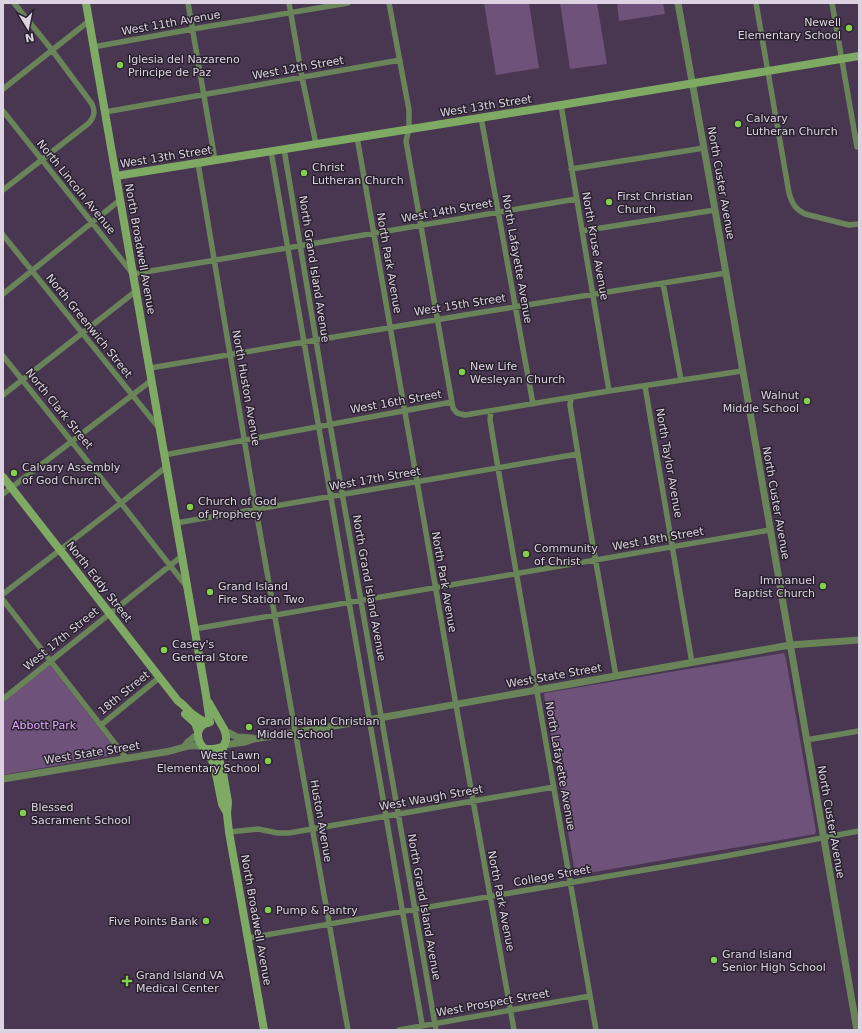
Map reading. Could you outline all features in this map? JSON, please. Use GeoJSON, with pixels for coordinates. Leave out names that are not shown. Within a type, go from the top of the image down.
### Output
{"type":"FeatureCollection","features":[{"type":"Feature","properties":{"kind":"main road","name":"North Broadwell Avenue"},"geometry":{"type":"LineString","coordinates":[[86,3],[206,695],[209,716],[207,723]]}},
{"type":"Feature","properties":{"kind":"main road","name":"West 13th Street"},"geometry":{"type":"LineString","coordinates":[[116,176],[859,56]]}},
{"type":"Feature","properties":{"kind":"main road","name":"North Eddy Street"},"geometry":{"type":"LineString","coordinates":[[3,477],[178,701],[198,718],[207,723]]}},
{"type":"Feature","properties":{"kind":"main road","name":"North Broadwell Avenue"},"geometry":{"type":"LineString","coordinates":[[206,695],[208,702],[223,729]]}},
{"type":"Feature","properties":{"kind":"main road","name":"North Eddy Street"},"geometry":{"type":"LineString","coordinates":[[178,701],[180,709],[195,723],[198,732]]}},
{"type":"Feature","properties":{"kind":"main road"},"geometry":{"type":"LineString","coordinates":[[207,723],[216,723],[223,729],[226,740],[224,746],[214,749],[204,748],[200,743],[198,732],[201,727],[207,723]]}},
{"type":"Feature","properties":{"kind":"main road","name":"North Broadwell Avenue"},"geometry":{"type":"LineString","coordinates":[[224,746],[219,759],[228,802],[227,814],[229,832],[264,1030]]}},
{"type":"Feature","properties":{"kind":"main road","name":"North Broadwell Avenue"},"geometry":{"type":"LineString","coordinates":[[204,748],[214,764],[222,804],[227,814]]}},
{"type":"Feature","properties":{"kind":"street"},"geometry":{"type":"LineString","coordinates":[[3,190],[89,123],[94,115],[94,108],[92,104],[52,50],[14,3]]}},
{"type":"Feature","properties":{"kind":"street"},"geometry":{"type":"LineString","coordinates":[[188,3],[215,160]]}},
{"type":"Feature","properties":{"kind":"street"},"geometry":{"type":"LineString","coordinates":[[289,3],[316,144]]}},
{"type":"Feature","properties":{"kind":"street","name":"West 11th Avenue"},"geometry":{"type":"LineString","coordinates":[[94,47],[348,3]]}},
{"type":"Feature","properties":{"kind":"street"},"geometry":{"type":"LineString","coordinates":[[389,3],[409,110],[409,129],[406,141],[452,402]]}},
{"type":"Feature","properties":{"kind":"street","name":"North Custer Avenue"},"geometry":{"type":"LineString","coordinates":[[678,3],[857,1030]]}},
{"type":"Feature","properties":{"kind":"street"},"geometry":{"type":"LineString","coordinates":[[756,3],[792,202],[798,211],[805,214],[849,226],[859,224]]}},
{"type":"Feature","properties":{"kind":"street"},"geometry":{"type":"LineString","coordinates":[[832,3],[856,147]]}},
{"type":"Feature","properties":{"kind":"street"},"geometry":{"type":"LineString","coordinates":[[3,89],[89,21]]}},
{"type":"Feature","properties":{"kind":"street","name":"West 12th Street"},"geometry":{"type":"LineString","coordinates":[[105,112],[400,60]]}},
{"type":"Feature","properties":{"kind":"street","name":"North Kruse Avenue"},"geometry":{"type":"LineString","coordinates":[[560,105],[609,391]]}},
{"type":"Feature","properties":{"kind":"street","name":"North Lincoln Avenue"},"geometry":{"type":"LineString","coordinates":[[3,112],[133,274]]}},
{"type":"Feature","properties":{"kind":"street","name":"North Lafayette Avenue"},"geometry":{"type":"LineString","coordinates":[[482,117],[532,404]]}},
{"type":"Feature","properties":{"kind":"street","name":"North Park Avenue"},"geometry":{"type":"LineString","coordinates":[[357,137],[435,588],[514,1030]]}},
{"type":"Feature","properties":{"kind":"street"},"geometry":{"type":"LineString","coordinates":[[571,169],[704,148]]}},
{"type":"Feature","properties":{"kind":"street","name":"North Grand Island Avenue"},"geometry":{"type":"LineString","coordinates":[[284,149],[315,340],[435,1027]]}},
{"type":"Feature","properties":{"kind":"street","name":"North Grand Island Avenue"},"geometry":{"type":"LineString","coordinates":[[271,151],[385,816],[423,1028]]}},
{"type":"Feature","properties":{"kind":"street","name":"North Huston Avenue"},"geometry":{"type":"LineString","coordinates":[[198,163],[275,616]]}},
{"type":"Feature","properties":{"kind":"street","name":"West 14th Street"},"geometry":{"type":"LineString","coordinates":[[133,274],[576,199]]}},
{"type":"Feature","properties":{"kind":"street"},"geometry":{"type":"LineString","coordinates":[[3,294],[120,200]]}},
{"type":"Feature","properties":{"kind":"street"},"geometry":{"type":"LineString","coordinates":[[582,231],[715,210]]}},
{"type":"Feature","properties":{"kind":"street","name":"North Greenwich Street"},"geometry":{"type":"LineString","coordinates":[[3,235],[160,430]]}},
{"type":"Feature","properties":{"kind":"street","name":"West 15th Street"},"geometry":{"type":"LineString","coordinates":[[150,368],[515,306],[726,273]]}},
{"type":"Feature","properties":{"kind":"street"},"geometry":{"type":"LineString","coordinates":[[663,283],[681,380]]}},
{"type":"Feature","properties":{"kind":"street"},"geometry":{"type":"LineString","coordinates":[[3,395],[136,291]]}},
{"type":"Feature","properties":{"kind":"street","name":"North Clark Street"},"geometry":{"type":"LineString","coordinates":[[3,356],[188,589]]}},
{"type":"Feature","properties":{"kind":"street","name":"West 16th Street"},"geometry":{"type":"LineString","coordinates":[[164,455],[452,402],[452,408],[457,413],[465,416],[609,391],[742,371]]}},
{"type":"Feature","properties":{"kind":"street"},"geometry":{"type":"LineString","coordinates":[[3,494],[152,380]]}},
{"type":"Feature","properties":{"kind":"street","name":"North Taylor Avenue"},"geometry":{"type":"LineString","coordinates":[[645,386],[692,663]]}},
{"type":"Feature","properties":{"kind":"street"},"geometry":{"type":"LineString","coordinates":[[571,398],[570,405],[595,560],[616,676]]}},
{"type":"Feature","properties":{"kind":"street","name":"North Lafayette Avenue"},"geometry":{"type":"LineString","coordinates":[[491,411],[490,420],[498,468],[596,1030]]}},
{"type":"Feature","properties":{"kind":"street","name":"West 17th Street"},"geometry":{"type":"LineString","coordinates":[[176,523],[578,454]]}},
{"type":"Feature","properties":{"kind":"street"},"geometry":{"type":"LineString","coordinates":[[3,594],[166,467]]}},
{"type":"Feature","properties":{"kind":"street","name":"West 18th Street"},"geometry":{"type":"LineString","coordinates":[[194,629],[770,530]]}},
{"type":"Feature","properties":{"kind":"street"},"geometry":{"type":"LineString","coordinates":[[170,566],[182,556]]}},
{"type":"Feature","properties":{"kind":"street","name":"West 17th Street"},"geometry":{"type":"LineString","coordinates":[[3,699],[170,566]]}},
{"type":"Feature","properties":{"kind":"street"},"geometry":{"type":"LineString","coordinates":[[3,600],[127,759]]}},
{"type":"Feature","properties":{"kind":"street","name":"Huston Avenue"},"geometry":{"type":"LineString","coordinates":[[275,616],[348,1030]]}},
{"type":"Feature","properties":{"kind":"street","name":"West State Street"},"geometry":{"type":"LineString","coordinates":[[224,746],[254,739],[456,705],[790,645],[859,640]]}},
{"type":"Feature","properties":{"kind":"street","name":"18th Street"},"geometry":{"type":"LineString","coordinates":[[101,725],[160,677]]}},
{"type":"Feature","properties":{"kind":"street","name":"West State Street"},"geometry":{"type":"LineString","coordinates":[[223,729],[236,737],[254,739]]}},
{"type":"Feature","properties":{"kind":"street"},"geometry":{"type":"LineString","coordinates":[[806,740],[859,731]]}},
{"type":"Feature","properties":{"kind":"street","name":"West State Street"},"geometry":{"type":"LineString","coordinates":[[184,747],[198,732]]}},
{"type":"Feature","properties":{"kind":"street","name":"West State Street"},"geometry":{"type":"LineString","coordinates":[[3,779],[174,751],[195,745],[204,748]]}},
{"type":"Feature","properties":{"kind":"street","name":"West Waugh Street"},"geometry":{"type":"LineString","coordinates":[[229,832],[258,829],[284,833],[554,786]]}},
{"type":"Feature","properties":{"kind":"street","name":"College Street"},"geometry":{"type":"LineString","coordinates":[[248,938],[726,856],[859,831]]}},
{"type":"Feature","properties":{"kind":"street","name":"West Prospect Street"},"geometry":{"type":"LineString","coordinates":[[399,1030],[435,1027],[511,1010],[590,996]]}},
{"type":"Feature","properties":{"kind":"green space"},"geometry":{"type":"Polygon","coordinates":[[[484,3],[529,3],[539,68],[496,75],[484,3]]]}},
{"type":"Feature","properties":{"kind":"green space"},"geometry":{"type":"Polygon","coordinates":[[[560,3],[597,3],[607,64],[570,69],[560,3]]]}},
{"type":"Feature","properties":{"kind":"green space"},"geometry":{"type":"Polygon","coordinates":[[[617,3],[663,3],[665,14],[619,21],[617,3]]]}},
{"type":"Feature","properties":{"kind":"green space"},"geometry":{"type":"Polygon","coordinates":[[[784,653],[816,831],[815,834],[577,875],[575,872],[544,695],[545,693],[784,653]]]}},
{"type":"Feature","properties":{"kind":"green space","name":"Abbott Park"},"geometry":{"type":"Polygon","coordinates":[[[50,665],[117,751],[114,755],[3,775],[3,702],[50,665]]]}},
{"type":"Feature","properties":{"kind":"place","name":"Newell Elementary School"},"geometry":{"type":"Point","coordinates":[849,28]}},
{"type":"Feature","properties":{"kind":"place","name":"Iglesia del Nazareno Principe de Paz"},"geometry":{"type":"Point","coordinates":[120,65]}},
{"type":"Feature","properties":{"kind":"place","name":"Calvary Lutheran Church"},"geometry":{"type":"Point","coordinates":[738,124]}},
{"type":"Feature","properties":{"kind":"place","name":"Christ Lutheran Church"},"geometry":{"type":"Point","coordinates":[304,173]}},
{"type":"Feature","properties":{"kind":"place","name":"First Christian Church"},"geometry":{"type":"Point","coordinates":[609,202]}},
{"type":"Feature","properties":{"kind":"place","name":"New Life Wesleyan Church"},"geometry":{"type":"Point","coordinates":[462,372]}},
{"type":"Feature","properties":{"kind":"place","name":"Walnut Middle School"},"geometry":{"type":"Point","coordinates":[807,401]}},
{"type":"Feature","properties":{"kind":"place","name":"Calvary Assembly of God Church"},"geometry":{"type":"Point","coordinates":[14,473]}},
{"type":"Feature","properties":{"kind":"place","name":"Church of God of Prophecy"},"geometry":{"type":"Point","coordinates":[190,507]}},
{"type":"Feature","properties":{"kind":"place","name":"Community of Christ"},"geometry":{"type":"Point","coordinates":[526,554]}},
{"type":"Feature","properties":{"kind":"place","name":"Immanuel Baptist Church"},"geometry":{"type":"Point","coordinates":[823,586]}},
{"type":"Feature","properties":{"kind":"place","name":"Grand Island Fire Station Two"},"geometry":{"type":"Point","coordinates":[210,592]}},
{"type":"Feature","properties":{"kind":"place","name":"Casey's General Store"},"geometry":{"type":"Point","coordinates":[164,650]}},
{"type":"Feature","properties":{"kind":"place","name":"Grand Island Christian Middle School"},"geometry":{"type":"Point","coordinates":[249,727]}},
{"type":"Feature","properties":{"kind":"place","name":"West Lawn Elementary School"},"geometry":{"type":"Point","coordinates":[268,761]}},
{"type":"Feature","properties":{"kind":"place","name":"Blessed Sacrament School"},"geometry":{"type":"Point","coordinates":[23,813]}},
{"type":"Feature","properties":{"kind":"place","name":"Pump & Pantry"},"geometry":{"type":"Point","coordinates":[268,910]}},
{"type":"Feature","properties":{"kind":"place","name":"Five Points Bank"},"geometry":{"type":"Point","coordinates":[206,921]}},
{"type":"Feature","properties":{"kind":"place","name":"Grand Island Senior High School"},"geometry":{"type":"Point","coordinates":[714,960]}},
{"type":"Feature","properties":{"kind":"place","name":"Grand Island VA Medical Center"},"geometry":{"type":"Point","coordinates":[127,981]}}]}
